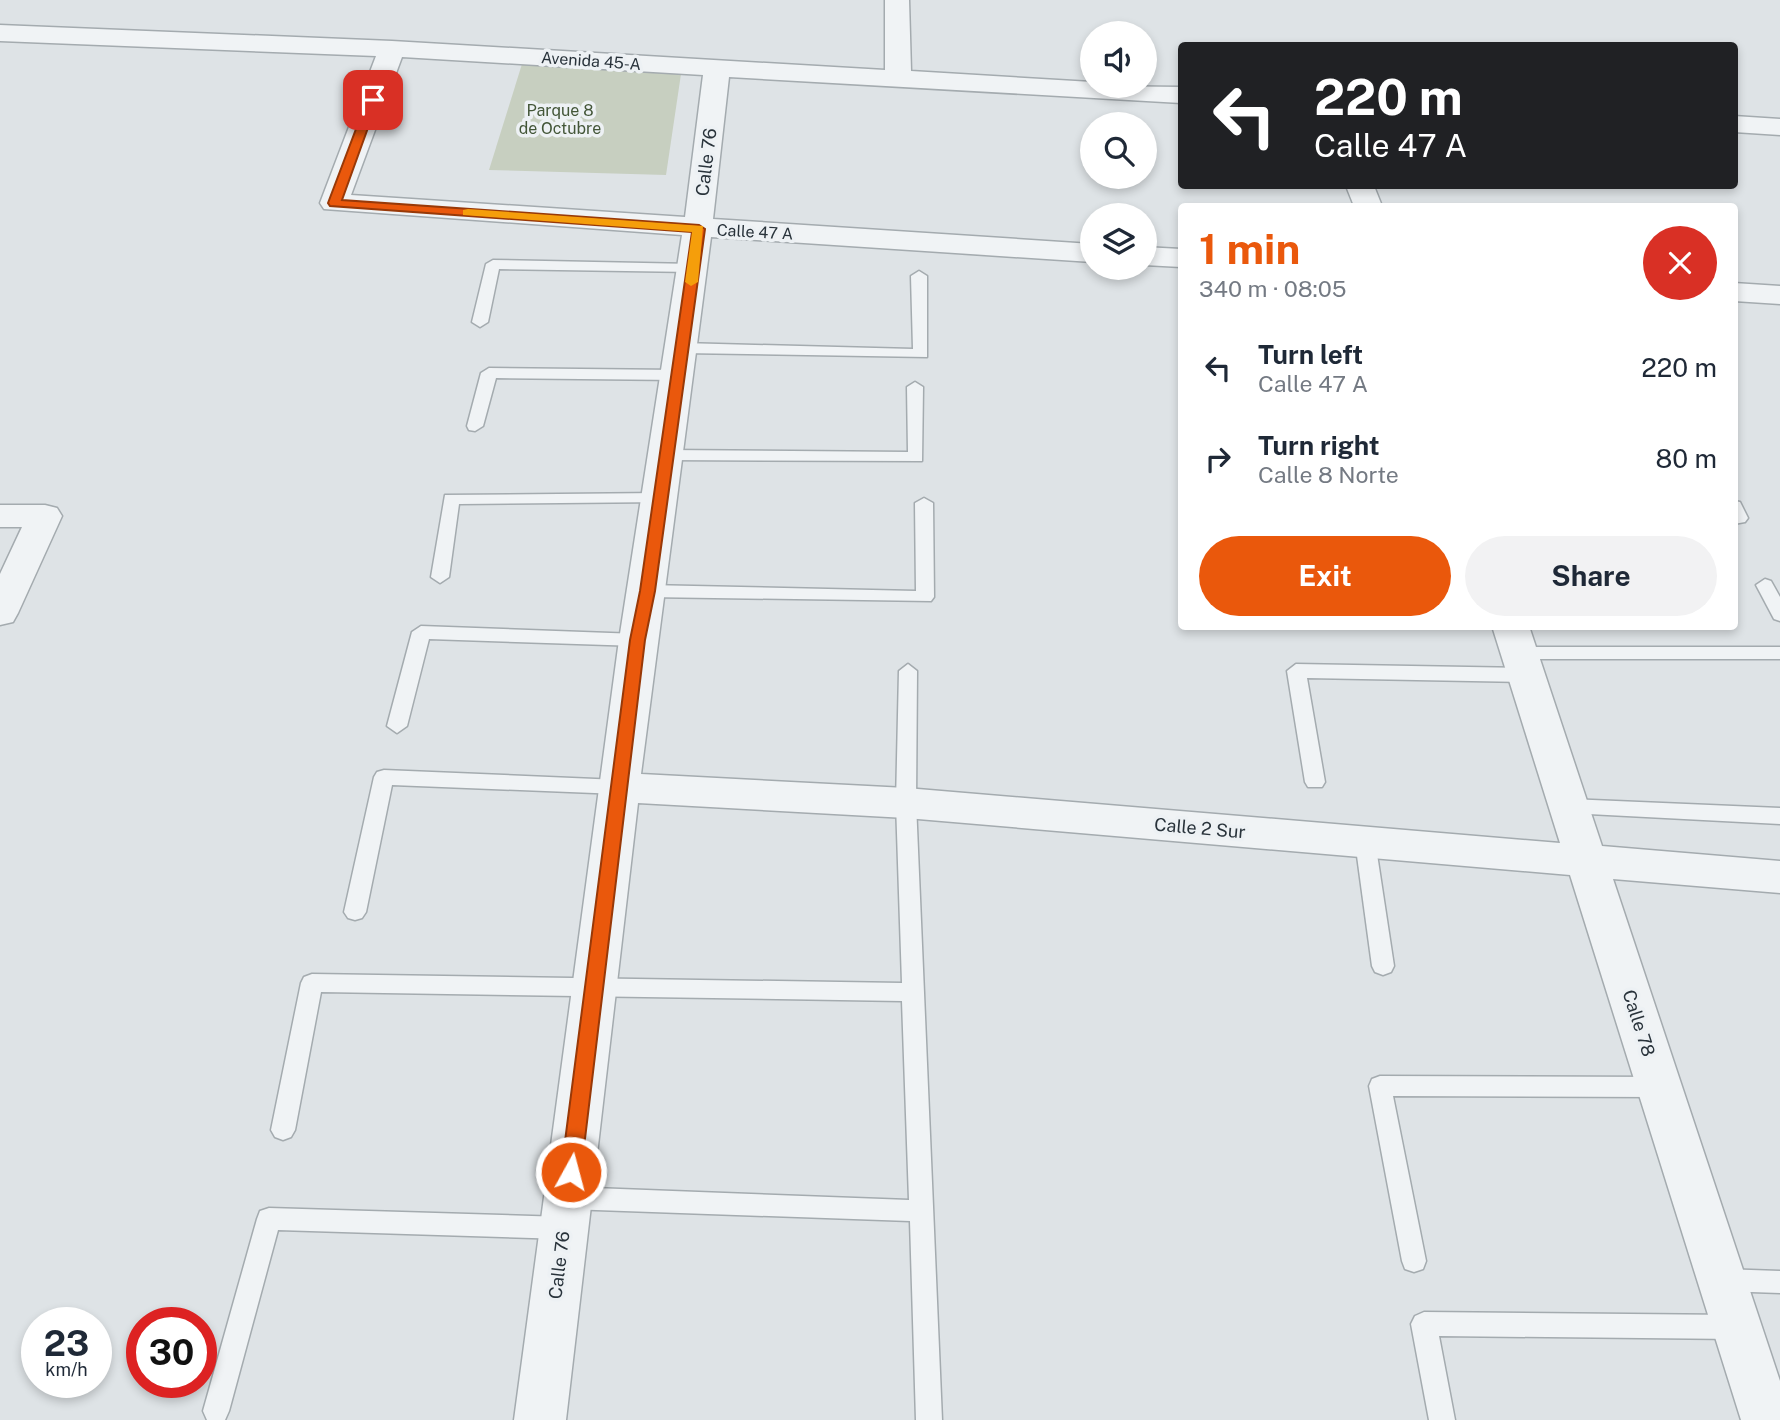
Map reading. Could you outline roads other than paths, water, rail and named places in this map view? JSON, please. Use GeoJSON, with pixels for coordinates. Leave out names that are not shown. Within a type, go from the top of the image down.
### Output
{"type":"FeatureCollection","features":[{"type":"Feature","properties":{"kind":"street"},"geometry":{"type":"LineString","coordinates":[[897,0],[898,79]]}},
{"type":"Feature","properties":{"kind":"street","name":"Avenida 45-A"},"geometry":{"type":"LineString","coordinates":[[0,33],[392,49],[1178,95]]}},
{"type":"Feature","properties":{"kind":"street","name":"Calle 47 A"},"geometry":{"type":"LineString","coordinates":[[392,49],[334,203],[1080,252]]}},
{"type":"Feature","properties":{"kind":"street","name":"Calle 76"},"geometry":{"type":"LineString","coordinates":[[540,1420],[638,640],[699,229],[717,69]]}},
{"type":"Feature","properties":{"kind":"street"},"geometry":{"type":"LineString","coordinates":[[1738,124],[1780,127]]}},
{"type":"Feature","properties":{"kind":"street"},"geometry":{"type":"LineString","coordinates":[[1157,257],[1178,258]]}},
{"type":"Feature","properties":{"kind":"street"},"geometry":{"type":"LineString","coordinates":[[1738,292],[1780,295]]}},
{"type":"Feature","properties":{"kind":"street"},"geometry":{"type":"LineString","coordinates":[[0,516],[45,516],[0,613]]}},
{"type":"Feature","properties":{"kind":"street","name":"Calle 78"},"geometry":{"type":"LineString","coordinates":[[1518,651],[1767,1420]]}},
{"type":"Feature","properties":{"kind":"street","name":"Calle 2 Sur"},"geometry":{"type":"LineString","coordinates":[[619,787],[906,803],[1780,877]]}},
{"type":"Feature","properties":{"kind":"lane"},"geometry":{"type":"LineString","coordinates":[[480,322],[493,264],[693,268]]}},
{"type":"Feature","properties":{"kind":"lane"},"geometry":{"type":"LineString","coordinates":[[475,426],[489,373],[680,361],[921,354],[919,276]]}},
{"type":"Feature","properties":{"kind":"lane"},"geometry":{"type":"LineString","coordinates":[[666,455],[916,457],[915,387]]}},
{"type":"Feature","properties":{"kind":"lane"},"geometry":{"type":"LineString","coordinates":[[440,577],[451,499],[660,498]]}},
{"type":"Feature","properties":{"kind":"lane"},"geometry":{"type":"LineString","coordinates":[[647,591],[925,597],[923,503]]}},
{"type":"Feature","properties":{"kind":"lane"},"geometry":{"type":"LineString","coordinates":[[1765,585],[1780,615]]}},
{"type":"Feature","properties":{"kind":"lane"},"geometry":{"type":"LineString","coordinates":[[397,726],[421,632],[638,640]]}},
{"type":"Feature","properties":{"kind":"lane"},"geometry":{"type":"LineString","coordinates":[[1315,782],[1296,671],[1518,651],[1780,653]]}},
{"type":"Feature","properties":{"kind":"lane"},"geometry":{"type":"LineString","coordinates":[[908,671],[906,803],[929,1420]]}},
{"type":"Feature","properties":{"kind":"lane"},"geometry":{"type":"LineString","coordinates":[[355,912],[384,777],[619,787]]}},
{"type":"Feature","properties":{"kind":"lane"},"geometry":{"type":"LineString","coordinates":[[1569,806],[1780,816]]}},
{"type":"Feature","properties":{"kind":"lane"},"geometry":{"type":"LineString","coordinates":[[1365,841],[1383,966]]}},
{"type":"Feature","properties":{"kind":"lane"},"geometry":{"type":"LineString","coordinates":[[283,1130],[312,983],[913,992]]}},
{"type":"Feature","properties":{"kind":"lane"},"geometry":{"type":"LineString","coordinates":[[1413,1261],[1380,1086],[1659,1087]]}},
{"type":"Feature","properties":{"kind":"lane"},"geometry":{"type":"LineString","coordinates":[[216,1410],[269,1219],[566,1213],[922,1211]]}},
{"type":"Feature","properties":{"kind":"lane"},"geometry":{"type":"LineString","coordinates":[[1722,1280],[1780,1282]]}},
{"type":"Feature","properties":{"kind":"lane"},"geometry":{"type":"LineString","coordinates":[[1442,1420],[1424,1324],[1737,1327]]}},
{"type":"Feature","properties":{"kind":"park label","name":"Parque 8 de Octubre"},"geometry":{"type":"Point","coordinates":[560,119]}}]}
